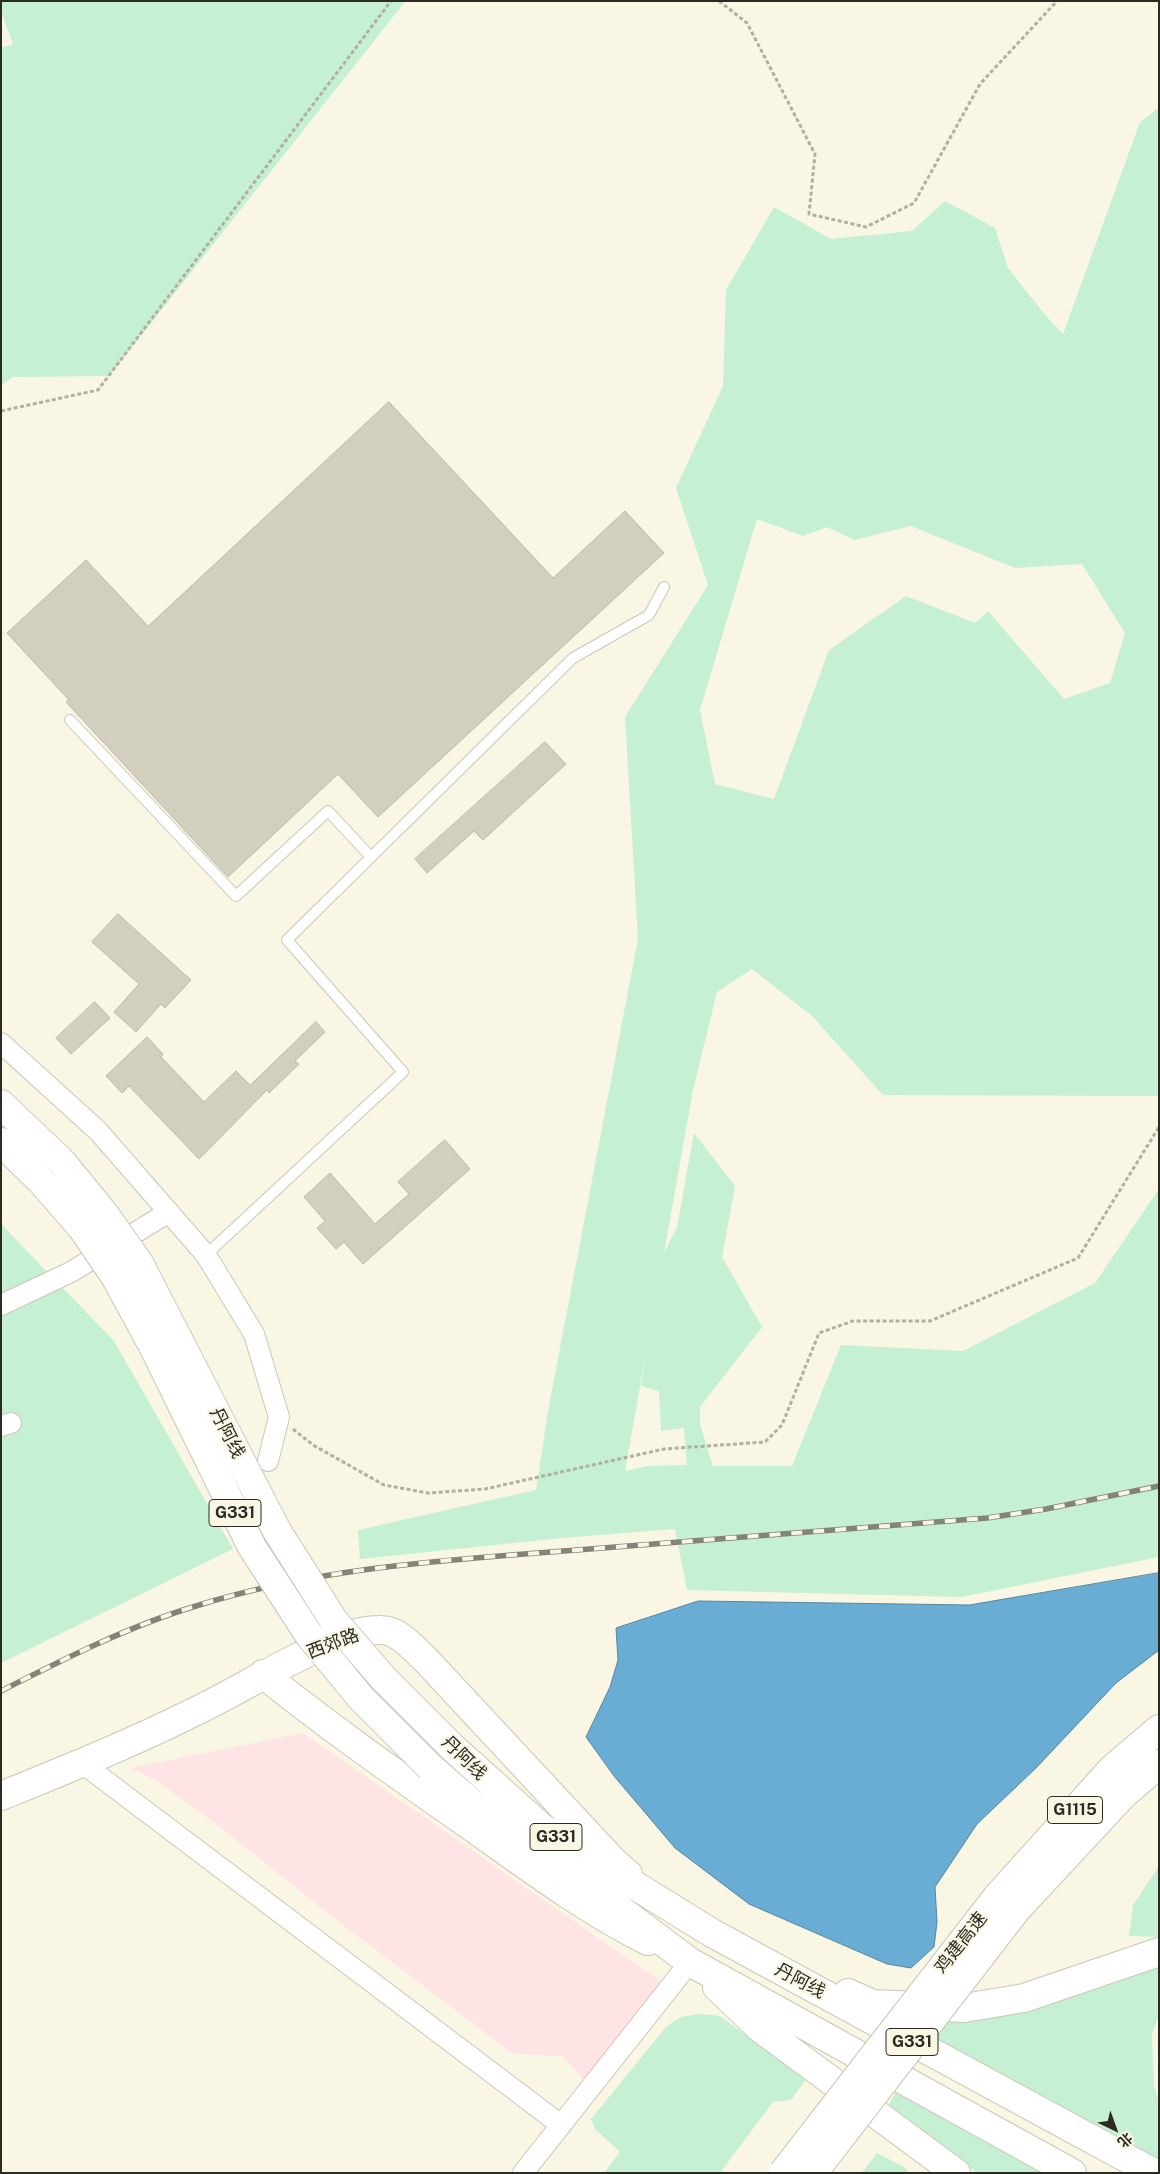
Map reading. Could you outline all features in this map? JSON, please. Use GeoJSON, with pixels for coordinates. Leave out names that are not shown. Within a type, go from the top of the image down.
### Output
{"type":"FeatureCollection","features":[{"type":"Feature","properties":{"kind":"main road","name":"丹阿线"},"geometry":{"type":"LineString","coordinates":[[1,1104],[62,1162],[106,1216],[139,1263],[277,1531],[334,1621],[384,1679],[452,1747],[542,1828],[672,1909],[712,1933],[1154,2173]]}},
{"type":"Feature","properties":{"kind":"main road","name":"丹阿线"},"geometry":{"type":"LineString","coordinates":[[1,1142],[41,1181],[82,1228],[116,1278],[154,1348],[252,1547],[309,1635],[361,1698],[430,1767],[473,1804],[562,1866],[690,1962],[1072,2173]]}},
{"type":"Feature","properties":{"kind":"main road","name":"西郊路"},"geometry":{"type":"LineString","coordinates":[[1,1796],[82,1763],[192,1714],[263,1674],[329,1642],[361,1631],[384,1630],[401,1637],[425,1659],[613,1861],[672,1909]]}},
{"type":"Feature","properties":{"kind":"main road"},"geometry":{"type":"LineString","coordinates":[[263,1674],[323,1722],[546,1879],[626,1930],[690,1962],[760,2028],[956,2173]]}},
{"type":"Feature","properties":{"kind":"main road","name":"鸡建高速"},"geometry":{"type":"LineString","coordinates":[[783,2173],[1007,1903],[1112,1770],[1159,1730]]}},
{"type":"Feature","properties":{"kind":"main road","name":"鸡建高速"},"geometry":{"type":"LineString","coordinates":[[813,2173],[1007,1903],[1159,1764]]}},
{"type":"Feature","properties":{"kind":"main road"},"geometry":{"type":"LineString","coordinates":[[712,1933],[873,2004],[964,2008],[1024,1998],[1159,1952]]}},
{"type":"Feature","properties":{"kind":"street"},"geometry":{"type":"LineString","coordinates":[[1,1043],[98,1131],[206,1255],[254,1334],[279,1417],[268,1461]]}},
{"type":"Feature","properties":{"kind":"street"},"geometry":{"type":"LineString","coordinates":[[1,1305],[72,1272],[169,1212]]}},
{"type":"Feature","properties":{"kind":"street"},"geometry":{"type":"LineString","coordinates":[[82,1763],[561,2126]]}},
{"type":"Feature","properties":{"kind":"street"},"geometry":{"type":"LineString","coordinates":[[523,2173],[690,1962]]}},
{"type":"Feature","properties":{"kind":"lane"},"geometry":{"type":"LineString","coordinates":[[206,1255],[403,1072],[287,940],[573,658],[648,615],[664,588]]}},
{"type":"Feature","properties":{"kind":"lane"},"geometry":{"type":"LineString","coordinates":[[70,720],[236,896],[328,811],[371,857]]}},
{"type":"Feature","properties":{"kind":"path"},"geometry":{"type":"LineString","coordinates":[[1,411],[98,390],[391,1]]}},
{"type":"Feature","properties":{"kind":"path"},"geometry":{"type":"LineString","coordinates":[[719,1],[747,23],[815,154],[810,214],[866,227],[914,203],[980,84],[1057,1]]}},
{"type":"Feature","properties":{"kind":"path"},"geometry":{"type":"LineString","coordinates":[[279,1417],[312,1445],[384,1485],[428,1493],[485,1489],[664,1449],[765,1442],[782,1425],[819,1333],[852,1320],[930,1321],[1078,1258],[1159,1128]]}},
{"type":"Feature","properties":{"kind":"shaded area"},"geometry":{"type":"Polygon","coordinates":[[[303,1733],[666,1985],[585,2081],[562,2056],[513,2054],[334,1918],[211,1820],[157,1781],[130,1768],[303,1733]]]}},
{"type":"Feature","properties":{"kind":"green space"},"geometry":{"type":"Polygon","coordinates":[[[1,1],[402,1],[404,3],[109,376],[13,377],[1,385],[1,48],[13,44],[1,11],[1,1]]]}},
{"type":"Feature","properties":{"kind":"green space"},"geometry":{"type":"Polygon","coordinates":[[[1159,108],[1159,1096],[883,1095],[812,1016],[752,969],[717,992],[693,1090],[664,1253],[677,1227],[694,1133],[735,1186],[722,1257],[762,1327],[700,1407],[700,1424],[713,1466],[792,1466],[841,1345],[963,1351],[1095,1283],[1159,1189],[1159,1557],[962,1597],[687,1590],[675,1529],[562,1538],[360,1559],[358,1530],[536,1490],[548,1411],[638,939],[625,717],[708,585],[676,488],[723,386],[726,290],[774,207],[831,239],[912,231],[945,201],[995,228],[1008,268],[1046,316],[1063,334],[1140,122],[1159,108]],[[757,519],[700,710],[715,784],[774,799],[829,650],[906,596],[975,623],[988,611],[1064,699],[1110,683],[1125,633],[1082,564],[1015,568],[911,526],[854,540],[827,527],[803,536],[757,519]],[[647,1347],[625,1471],[649,1466],[687,1465],[684,1428],[661,1431],[659,1391],[641,1386],[647,1347]]]}},
{"type":"Feature","properties":{"kind":"green space"},"geometry":{"type":"Polygon","coordinates":[[[1,1224],[114,1341],[233,1549],[1,1663],[1,1224]]]}},
{"type":"Feature","properties":{"kind":"green space"},"geometry":{"type":"Polygon","coordinates":[[[1159,1866],[1159,1937],[1129,1936],[1133,1905],[1159,1866]]]}},
{"type":"Feature","properties":{"kind":"green space"},"geometry":{"type":"Polygon","coordinates":[[[1159,1962],[1159,2015],[1152,2034],[1154,2086],[1159,2101],[1159,2168],[930,2040],[946,2018],[1159,1962]]]}},
{"type":"Feature","properties":{"kind":"green space"},"geometry":{"type":"Polygon","coordinates":[[[700,2014],[720,2016],[806,2079],[791,2100],[773,2102],[720,2173],[604,2173],[620,2152],[595,2129],[591,2119],[666,2027],[681,2017],[700,2014]]]}},
{"type":"Feature","properties":{"kind":"green space"},"geometry":{"type":"Polygon","coordinates":[[[897,2090],[1041,2173],[977,2173],[888,2106],[897,2090]]]}},
{"type":"Feature","properties":{"kind":"green space"},"geometry":{"type":"Polygon","coordinates":[[[877,2153],[906,2168],[908,2173],[862,2173],[877,2153]]]}},
{"type":"Feature","properties":{"kind":"water"},"geometry":{"type":"Polygon","coordinates":[[[1159,1573],[1159,1650],[1116,1683],[1036,1768],[977,1824],[935,1887],[937,1922],[934,1947],[911,1968],[887,1964],[749,1904],[675,1848],[614,1776],[586,1737],[610,1687],[618,1660],[616,1628],[698,1601],[969,1605],[1159,1573]]]}},
{"type":"Feature","properties":{"kind":"building"},"geometry":{"type":"Polygon","coordinates":[[[389,402],[553,578],[625,511],[664,553],[378,817],[338,774],[228,877],[66,702],[69,700],[7,633],[86,560],[148,626],[389,402]]]}},
{"type":"Feature","properties":{"kind":"building"},"geometry":{"type":"Polygon","coordinates":[[[545,742],[566,764],[483,840],[474,831],[427,873],[415,859],[545,742]]]}},
{"type":"Feature","properties":{"kind":"building"},"geometry":{"type":"Polygon","coordinates":[[[118,914],[191,980],[165,1008],[161,1004],[136,1032],[114,1012],[139,984],[92,942],[118,914]]]}},
{"type":"Feature","properties":{"kind":"building"},"geometry":{"type":"Polygon","coordinates":[[[95,1002],[110,1018],[71,1054],[56,1038],[95,1002]]]}},
{"type":"Feature","properties":{"kind":"building"},"geometry":{"type":"Polygon","coordinates":[[[316,1022],[325,1032],[295,1061],[299,1064],[269,1093],[267,1090],[199,1159],[129,1086],[122,1093],[106,1076],[147,1037],[163,1054],[161,1057],[204,1102],[236,1071],[250,1085],[316,1022]]]}},
{"type":"Feature","properties":{"kind":"building"},"geometry":{"type":"Polygon","coordinates":[[[445,1140],[470,1169],[363,1264],[344,1242],[336,1249],[317,1228],[325,1221],[304,1197],[330,1173],[375,1224],[409,1194],[398,1182],[445,1140]]]}},
{"type":"Feature","properties":{"kind":"railway"},"geometry":{"type":"LineString","coordinates":[[1,1691],[97,1644],[146,1623],[196,1606],[290,1582],[385,1567],[481,1557],[987,1518],[1046,1509],[1159,1486]]}}]}
